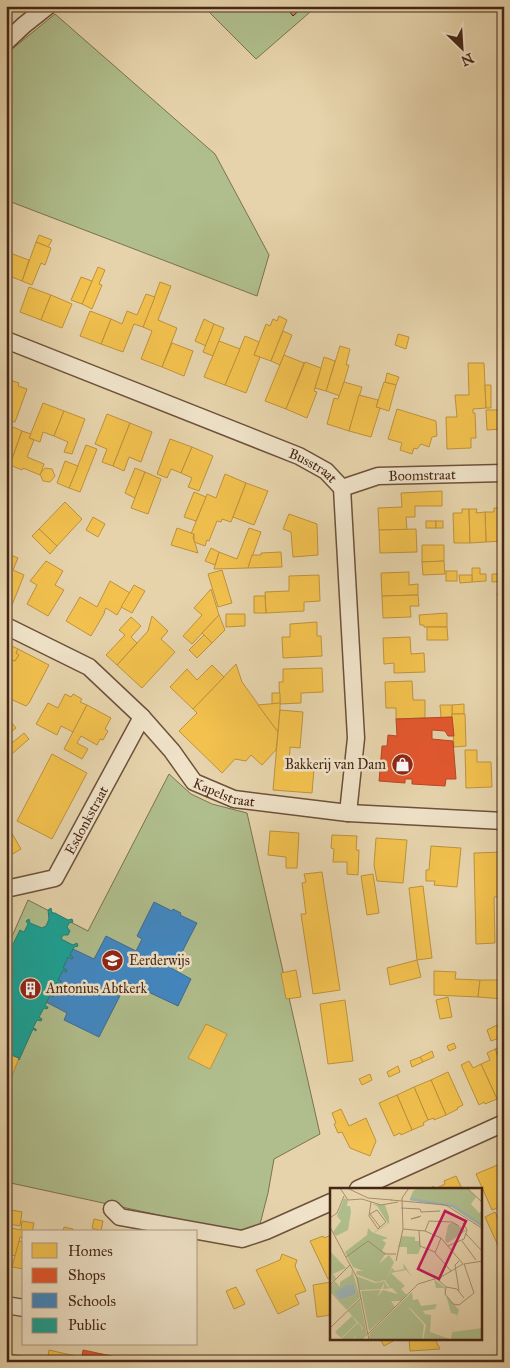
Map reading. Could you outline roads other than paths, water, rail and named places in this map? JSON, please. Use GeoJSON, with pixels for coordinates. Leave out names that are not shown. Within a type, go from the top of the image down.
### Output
{"type":"FeatureCollection","features":[{"type":"Feature","properties":{"kind":"street"},"geometry":{"type":"LineString","coordinates":[[6,42],[48,6]]}},
{"type":"Feature","properties":{"kind":"street","name":"Busstraat"},"geometry":{"type":"LineString","coordinates":[[6,340],[299,456],[326,471],[342,488],[356,738],[348,813]]}},
{"type":"Feature","properties":{"kind":"street","name":"Boomstraat"},"geometry":{"type":"LineString","coordinates":[[342,488],[378,476],[504,473]]}},
{"type":"Feature","properties":{"kind":"street","name":"Kapelstraat"},"geometry":{"type":"LineString","coordinates":[[6,626],[89,667],[142,717],[172,751],[194,782],[234,800],[348,813],[504,820]]}},
{"type":"Feature","properties":{"kind":"street","name":"Esdonkstraat"},"geometry":{"type":"LineString","coordinates":[[6,889],[55,878],[142,717]]}},
{"type":"Feature","properties":{"kind":"street"},"geometry":{"type":"LineString","coordinates":[[360,1188],[504,1123]]}},
{"type":"Feature","properties":{"kind":"street"},"geometry":{"type":"LineString","coordinates":[[198,1231],[242,1239],[266,1231],[330,1202]]}},
{"type":"Feature","properties":{"kind":"street"},"geometry":{"type":"LineString","coordinates":[[112,1209],[120,1217],[192,1230]]}},
{"type":"Feature","properties":{"kind":"street"},"geometry":{"type":"LineString","coordinates":[[6,1305],[22,1308]]}},
{"type":"Feature","properties":{"kind":"place","name":"Bakkerij van Dam"},"geometry":{"type":"Point","coordinates":[402,764]}},
{"type":"Feature","properties":{"kind":"place","name":"Eerderwijs"},"geometry":{"type":"Point","coordinates":[113,960]}},
{"type":"Feature","properties":{"kind":"place","name":"Antonius Abtkerk"},"geometry":{"type":"Point","coordinates":[30,988]}}]}
